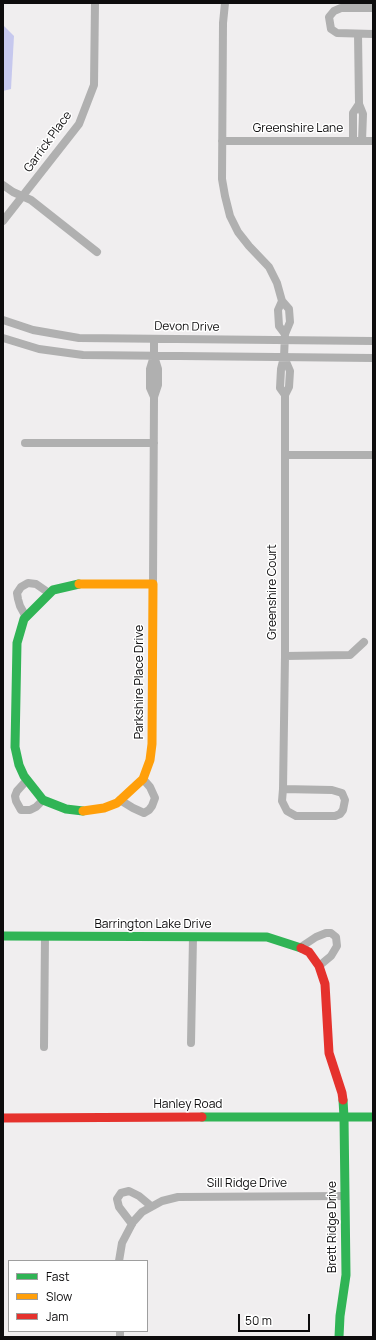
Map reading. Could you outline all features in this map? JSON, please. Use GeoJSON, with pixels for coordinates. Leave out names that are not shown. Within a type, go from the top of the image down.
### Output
{"type":"FeatureCollection","features":[{"type":"Feature","properties":{"kind":"street","name":"Garrick Place"},"geometry":{"type":"LineString","coordinates":[[4,219],[79,124],[94,85],[95,3]]}},
{"type":"Feature","properties":{"kind":"street"},"geometry":{"type":"LineString","coordinates":[[224,3],[222,179],[225,196],[230,216],[238,232],[268,267],[277,283],[282,301],[278,310],[279,326],[285,337]]}},
{"type":"Feature","properties":{"kind":"street"},"geometry":{"type":"LineString","coordinates":[[373,8],[341,8],[337,9],[329,17],[330,26],[334,32],[342,34],[373,34]]}},
{"type":"Feature","properties":{"kind":"street"},"geometry":{"type":"LineString","coordinates":[[358,34],[358,104],[363,114],[362,141]]}},
{"type":"Feature","properties":{"kind":"street"},"geometry":{"type":"LineString","coordinates":[[353,141],[353,113],[358,104]]}},
{"type":"Feature","properties":{"kind":"street","name":"Greenshire Lane"},"geometry":{"type":"LineString","coordinates":[[222,141],[373,141]]}},
{"type":"Feature","properties":{"kind":"street"},"geometry":{"type":"LineString","coordinates":[[3,185],[22,197],[31,200],[98,252]]}},
{"type":"Feature","properties":{"kind":"street","name":"Devon Drive"},"geometry":{"type":"LineString","coordinates":[[3,320],[33,330],[66,336],[91,338],[154,339],[285,337],[373,341]]}},
{"type":"Feature","properties":{"kind":"street","name":"Greenshire Court"},"geometry":{"type":"LineString","coordinates":[[283,789],[332,790],[342,793],[345,800],[343,810],[340,814],[335,816],[296,816],[287,811],[282,801],[285,656],[286,455],[285,396],[280,388],[285,337]]}},
{"type":"Feature","properties":{"kind":"street"},"geometry":{"type":"LineString","coordinates":[[3,338],[39,349],[69,354],[373,358]]}},
{"type":"Feature","properties":{"kind":"street","name":"Parkshire Place Drive"},"geometry":{"type":"LineString","coordinates":[[153,584],[78,584],[67,586],[53,590],[49,593],[26,617],[17,643],[15,746],[19,765],[27,780],[43,800],[66,809],[85,811],[104,808],[120,800],[143,779],[150,760],[152,744],[154,443],[154,397],[150,388],[150,369],[154,356],[154,339]]}},
{"type":"Feature","properties":{"kind":"street"},"geometry":{"type":"LineString","coordinates":[[25,443],[154,443]]}},
{"type":"Feature","properties":{"kind":"street"},"geometry":{"type":"LineString","coordinates":[[286,455],[373,455]]}},
{"type":"Feature","properties":{"kind":"street"},"geometry":{"type":"LineString","coordinates":[[26,617],[18,599],[18,593],[21,587],[28,584],[36,584],[49,593]]}},
{"type":"Feature","properties":{"kind":"street"},"geometry":{"type":"LineString","coordinates":[[285,656],[350,655],[364,642]]}},
{"type":"Feature","properties":{"kind":"street"},"geometry":{"type":"LineString","coordinates":[[120,800],[144,813],[149,810],[155,798],[143,779]]}},
{"type":"Feature","properties":{"kind":"street"},"geometry":{"type":"LineString","coordinates":[[27,780],[17,791],[15,796],[21,810],[30,810],[36,807],[43,800]]}},
{"type":"Feature","properties":{"kind":"street"},"geometry":{"type":"LineString","coordinates":[[301,947],[316,937],[326,933],[331,933],[336,937],[338,946],[331,956],[319,966]]}},
{"type":"Feature","properties":{"kind":"street","name":"Barrington Lake Drive"},"geometry":{"type":"LineString","coordinates":[[3,936],[267,937],[301,947],[309,952],[319,966],[325,984],[329,1053],[342,1093],[344,1117]]}},
{"type":"Feature","properties":{"kind":"street"},"geometry":{"type":"LineString","coordinates":[[44,1047],[45,936]]}},
{"type":"Feature","properties":{"kind":"street"},"geometry":{"type":"LineString","coordinates":[[191,1043],[193,937]]}},
{"type":"Feature","properties":{"kind":"street","name":"Brett Ridge Drive"},"geometry":{"type":"LineString","coordinates":[[339,1337],[340,1316],[346,1275],[344,1117]]}},
{"type":"Feature","properties":{"kind":"street","name":"Hanley Road"},"geometry":{"type":"LineString","coordinates":[[3,1118],[373,1118]]}},
{"type":"Feature","properties":{"kind":"street"},"geometry":{"type":"LineString","coordinates":[[132,1224],[119,1207],[117,1199],[121,1193],[129,1191],[139,1196],[151,1206]]}},
{"type":"Feature","properties":{"kind":"street","name":"Sill Ridge Drive"},"geometry":{"type":"LineString","coordinates":[[119,1260],[122,1243],[132,1224],[142,1212],[162,1201],[178,1197],[345,1196]]}},
{"type":"Feature","properties":{"kind":"water"},"geometry":{"type":"Polygon","coordinates":[[[3,25],[14,36],[11,89],[3,91],[3,25]]]}},
{"type":"Feature","properties":{"kind":"traffic: fast"},"geometry":{"type":"LineString","coordinates":[[79,584],[53,590],[24,619],[17,643],[15,747],[19,765],[24,776],[43,800],[66,809],[83,811]]}},
{"type":"Feature","properties":{"kind":"traffic: fast"},"geometry":{"type":"LineString","coordinates":[[3,936],[267,937],[301,948]]}},
{"type":"Feature","properties":{"kind":"traffic: fast"},"geometry":{"type":"LineString","coordinates":[[339,1337],[340,1316],[346,1275],[343,1100]]}},
{"type":"Feature","properties":{"kind":"traffic: fast"},"geometry":{"type":"LineString","coordinates":[[202,1117],[373,1117]]}},
{"type":"Feature","properties":{"kind":"traffic: slow"},"geometry":{"type":"LineString","coordinates":[[79,584],[153,584],[152,744],[150,760],[143,779],[117,803],[104,808],[83,811]]}},
{"type":"Feature","properties":{"kind":"traffic: jam"},"geometry":{"type":"LineString","coordinates":[[301,948],[309,952],[319,966],[325,984],[329,1053],[343,1100]]}},
{"type":"Feature","properties":{"kind":"traffic: jam"},"geometry":{"type":"LineString","coordinates":[[3,1118],[202,1117]]}}]}
